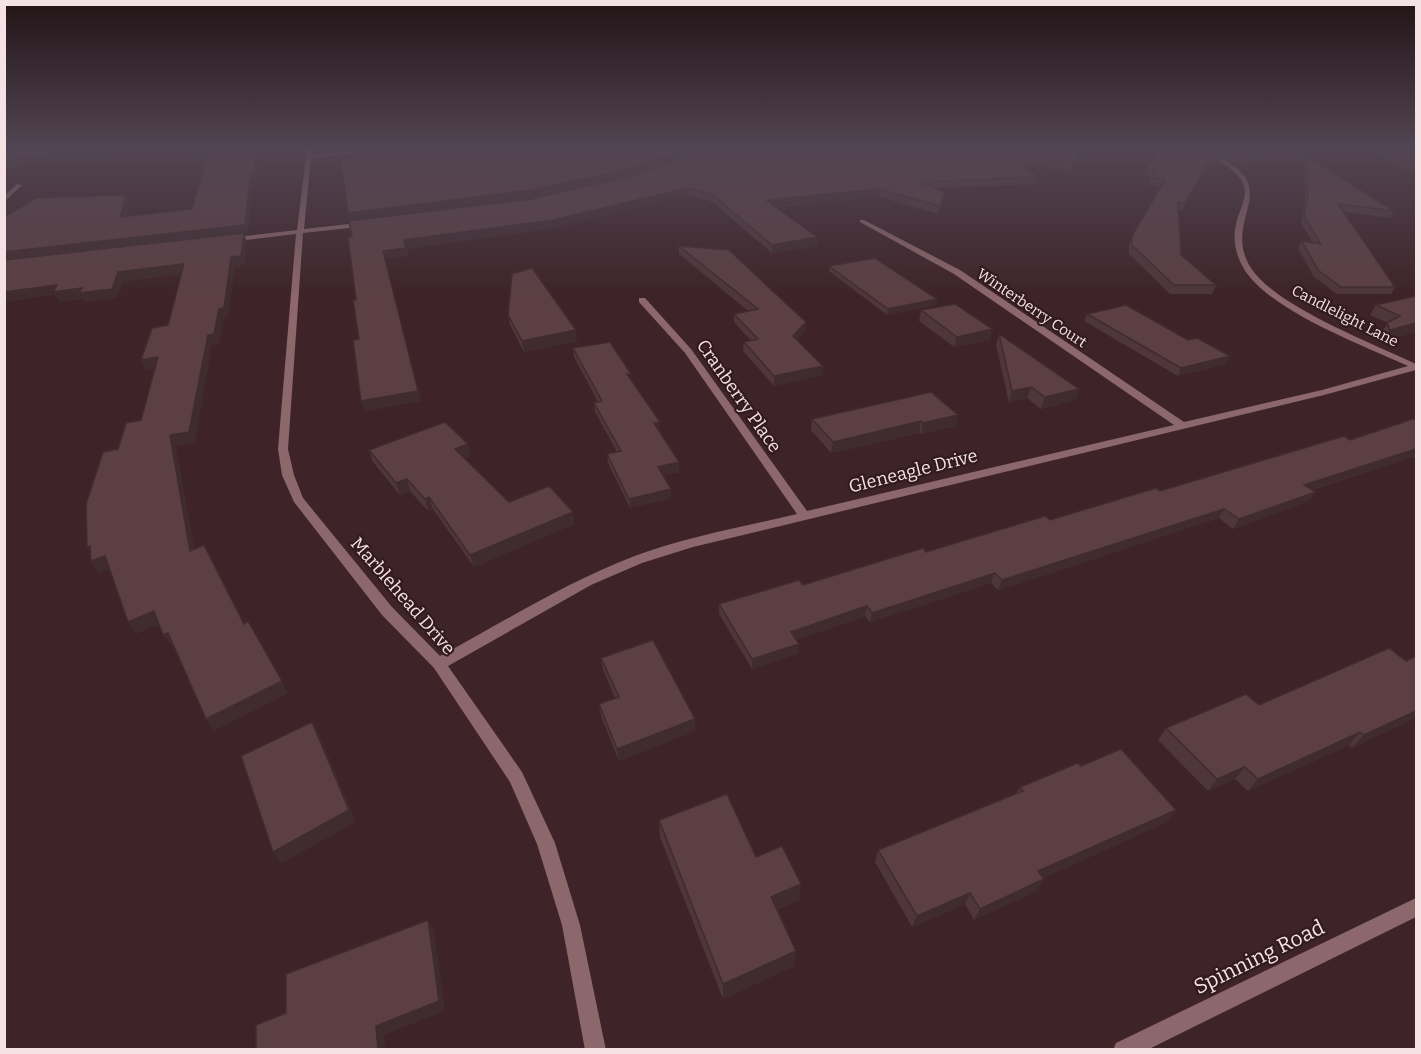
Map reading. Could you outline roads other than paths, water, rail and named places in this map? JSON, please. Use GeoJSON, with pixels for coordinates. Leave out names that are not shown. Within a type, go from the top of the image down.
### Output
{"type":"FeatureCollection","features":[{"type":"Feature","properties":{"kind":"street","name":"Marblehead Drive"},"geometry":{"type":"LineString","coordinates":[[304,197],[283,449],[288,475],[298,499],[387,611],[439,664],[516,777],[546,843],[571,925],[597,1050]]}},
{"type":"Feature","properties":{"kind":"street","name":"Candlelight Lane"},"geometry":{"type":"LineString","coordinates":[[1249,197],[1237,237],[1242,260],[1252,275],[1297,308],[1416,367]]}},
{"type":"Feature","properties":{"kind":"street","name":"Winterberry Court"},"geometry":{"type":"LineString","coordinates":[[862,221],[957,272],[1181,425]]}},
{"type":"Feature","properties":{"kind":"street"},"geometry":{"type":"LineString","coordinates":[[217,242],[379,222]]}},
{"type":"Feature","properties":{"kind":"street","name":"Cranberry Place"},"geometry":{"type":"LineString","coordinates":[[642,300],[688,351],[804,516]]}},
{"type":"Feature","properties":{"kind":"street","name":"Gleneagle Drive"},"geometry":{"type":"LineString","coordinates":[[439,664],[554,598],[638,560],[691,543],[1324,392],[1416,367]]}},
{"type":"Feature","properties":{"kind":"street","name":"Spinning Road"},"geometry":{"type":"LineString","coordinates":[[1123,1050],[1416,907]]}}]}
